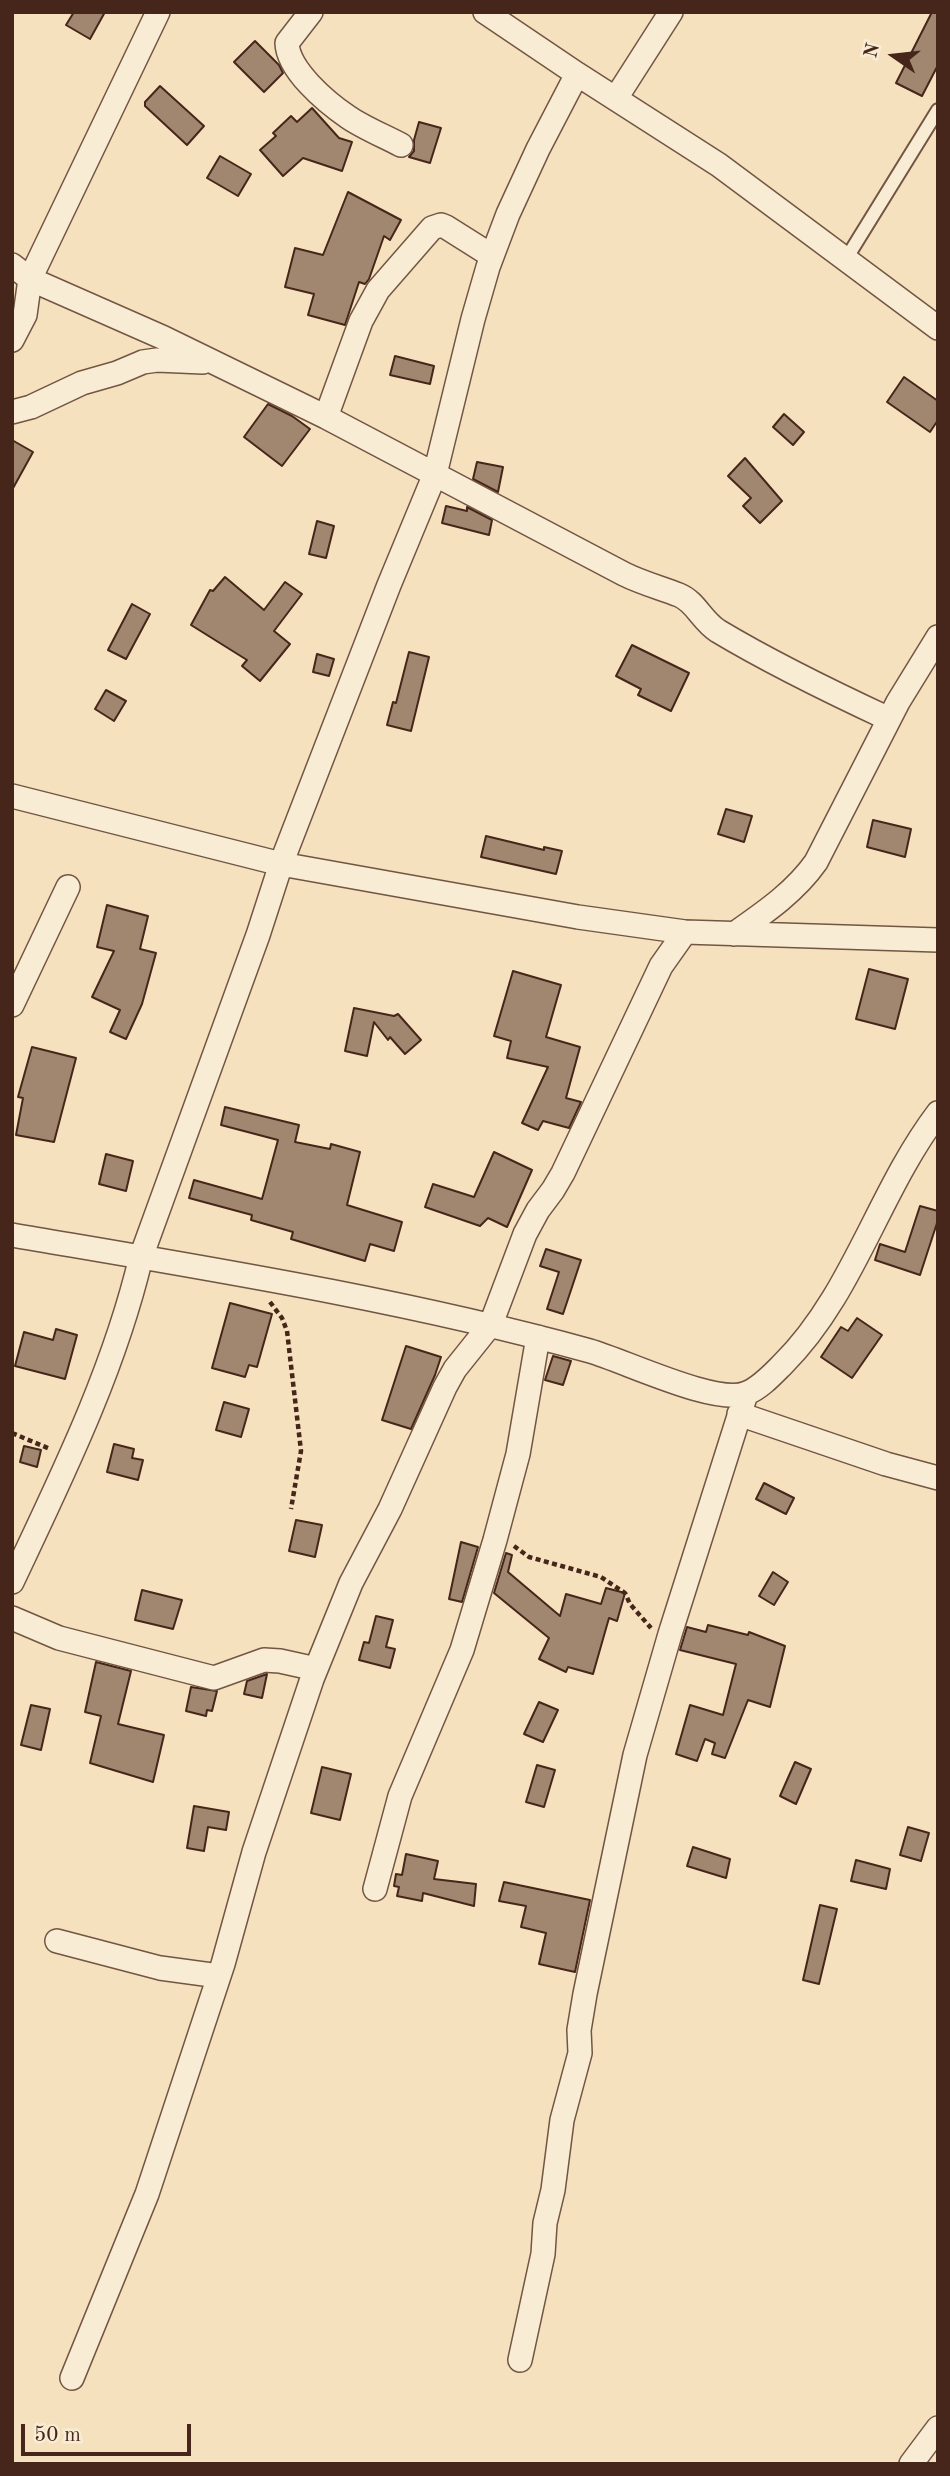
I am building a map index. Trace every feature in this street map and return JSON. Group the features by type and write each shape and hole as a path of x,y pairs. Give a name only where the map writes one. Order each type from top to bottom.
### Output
{"street":[{"path":"12,340 25,315 21,272 158,12"},
{"path":"311,12 287,43 289,57 295,67 318,92 349,118 401,145"},
{"path":"617,98 671,12"},
{"path":"495,16 577,74 719,165 938,328"},
{"path":"12,1582 70,1457 113,1354 129,1308 141,1257 258,935 281,864 435,474 473,319 492,256 538,149 577,74"},
{"path":"326,417 360,321 378,290 432,228 440,225 446,227 492,256"},
{"path":"21,272 326,417 624,574 680,596 692,603 707,623 744,646 815,685 889,719"},
{"path":"12,412 31,407 82,383 143,362 157,360 214,363"},
{"path":"734,934 776,904 809,872 889,719 938,637"},
{"path":"12,796 281,864 485,902 685,932 938,940"},
{"path":"12,1005 68,887"},
{"path":"72,2378 147,2194 219,1976 254,1852 294,1728 351,1583 390,1509 454,1369 491,1324 525,1234 537,1210 563,1173 661,966 685,932"},
{"path":"520,2360 543,2254 545,2223 553,2190 562,2120 580,2053 579,2030 585,1994 635,1755 670,1634 743,1404 795,1352 829,1306 907,1161 938,1114"},
{"path":"12,1235 245,1276 491,1324 616,1359 695,1390 723,1395 886,1464 938,1478"},
{"path":"375,1888 400,1796 462,1650 498,1532 518,1454 538,1337"},
{"path":"12,1618 59,1638 214,1678 264,1660 316,1669"},
{"path":"57,1941 160,1968 219,1976"},
{"path":"911,2464 938,2428"}],"lane":[{"path":"846,259 938,110"}],"path":[{"path":"245,1276 274,1307 287,1331 301,1451 291,1509"},
{"path":"12,1433 70,1457"},
{"path":"498,1532 529,1557 601,1577 625,1593 646,1624 670,1634"}],"building":[{"path":"74,12 105,12 90,39 66,25"},
{"path":"932,12 938,12 938,65 922,96 896,83"},
{"path":"255,41 279,65 283,73 264,92 234,62"},
{"path":"160,86 204,126 187,145 145,106 145,102"},
{"path":"312,108 339,138 352,142 342,171 303,158 283,176 260,150 276,136 273,133 291,116 297,122"},
{"path":"419,122 441,128 430,163 409,157 414,151"},
{"path":"220,156 251,174 238,196 207,178"},
{"path":"348,192 401,220 390,240 384,236 369,279 365,284 359,282 345,325 308,315 314,294 285,287 295,248 323,255"},
{"path":"395,356 434,366 430,384 390,375"},
{"path":"904,377 938,401 938,420 930,432 887,402"},
{"path":"268,404 310,429 282,466 244,437"},
{"path":"784,414 804,432 793,445 773,427"},
{"path":"12,440 33,452 12,490"},
{"path":"745,458 782,501 760,523 743,506 751,498 728,476"},
{"path":"477,462 503,467 498,492 473,479"},
{"path":"446,506 467,511 467,507 492,520 489,535 442,523"},
{"path":"317,521 334,526 326,558 309,554"},
{"path":"225,577 264,610 285,582 302,594 274,631 290,644 260,681 242,666 247,660 191,625 210,590 213,591"},
{"path":"132,604 150,614 126,659 108,650"},
{"path":"632,645 689,673 671,711 638,695 641,689 616,676"},
{"path":"409,652 429,657 411,731 387,725 393,702 396,703"},
{"path":"317,654 334,659 329,676 313,672"},
{"path":"106,690 126,701 114,721 95,709"},
{"path":"726,809 752,816 744,842 718,834"},
{"path":"873,820 911,829 905,857 867,847"},
{"path":"486,836 544,850 544,847 562,851 556,874 481,857"},
{"path":"107,905 148,916 140,949 156,953 142,1004 126,1039 110,1032 120,1010 92,997 114,951 97,947"},
{"path":"869,969 908,979 895,1029 856,1019"},
{"path":"513,971 561,985 546,1037 580,1047 566,1098 581,1102 569,1128 543,1121 538,1130 522,1123 548,1067 507,1058 511,1041 494,1036"},
{"path":"354,1008 394,1016 398,1014 421,1040 405,1054 390,1037 388,1040 374,1022 367,1056 345,1051"},
{"path":"32,1047 76,1058 54,1142 16,1135 23,1098 18,1097"},
{"path":"225,1107 299,1125 295,1142 330,1149 331,1144 360,1152 347,1205 402,1222 394,1251 370,1244 365,1261 291,1239 293,1232 251,1220 252,1215 189,1198 194,1180 262,1199 278,1140 221,1125"},
{"path":"494,1152 532,1170 507,1227 488,1218 480,1226 425,1207 433,1184 474,1197"},
{"path":"106,1154 133,1161 126,1191 99,1184"},
{"path":"920,1206 938,1211 938,1220 920,1275 875,1260 880,1244 905,1252"},
{"path":"546,1249 581,1260 563,1314 547,1309 559,1272 540,1266"},
{"path":"230,1303 272,1314 257,1367 249,1365 245,1377 212,1368"},
{"path":"857,1318 882,1335 852,1378 821,1357 841,1327 848,1331"},
{"path":"56,1329 77,1335 65,1379 15,1366 24,1332 53,1340"},
{"path":"406,1346 441,1357 411,1429 382,1420"},
{"path":"553,1356 571,1361 563,1385 545,1380"},
{"path":"224,1402 249,1409 241,1437 216,1430"},
{"path":"114,1444 134,1449 132,1458 143,1460 138,1480 107,1472"},
{"path":"24,1446 41,1450 37,1467 20,1462"},
{"path":"764,1483 794,1498 786,1514 756,1499"},
{"path":"296,1520 322,1525 315,1557 289,1551"},
{"path":"461,1542 478,1547 462,1602 449,1599"},
{"path":"506,1553 512,1555 508,1572 560,1616 566,1594 601,1604 606,1588 625,1593 617,1621 609,1618 593,1674 568,1667 566,1672 539,1659 549,1638 494,1593"},
{"path":"773,1572 788,1582 774,1605 759,1596"},
{"path":"142,1590 182,1600 173,1629 135,1620"},
{"path":"376,1616 393,1620 386,1647 395,1649 390,1668 359,1660 364,1642 369,1643"},
{"path":"708,1625 748,1635 749,1632 785,1646 770,1707 748,1700 725,1758 712,1754 715,1743 705,1739 697,1761 676,1754 690,1705 723,1715 736,1664 680,1650 687,1627 706,1632"},
{"path":"96,1662 131,1671 118,1724 164,1735 153,1782 90,1763 101,1716 85,1712"},
{"path":"267,1674 262,1698 244,1694 247,1681"},
{"path":"191,1687 217,1691 212,1711 207,1710 206,1716 186,1711"},
{"path":"539,1702 558,1710 543,1742 524,1734"},
{"path":"31,1705 50,1709 41,1750 21,1745"},
{"path":"795,1762 811,1769 796,1804 780,1796"},
{"path":"537,1765 555,1770 544,1807 526,1802"},
{"path":"322,1767 351,1774 340,1820 311,1813"},
{"path":"194,1806 229,1812 226,1830 208,1827 204,1851 187,1848"},
{"path":"908,1827 929,1833 921,1861 900,1855"},
{"path":"693,1847 730,1859 726,1878 687,1866"},
{"path":"406,1854 438,1861 434,1879 476,1884 474,1906 423,1893 422,1901 397,1896 399,1887 394,1886 396,1874 402,1875"},
{"path":"856,1860 890,1869 886,1889 851,1881"},
{"path":"504,1882 590,1900 575,1972 539,1964 546,1933 521,1927 526,1906 499,1901"},
{"path":"820,1905 837,1909 819,1984 803,1980"}]}
